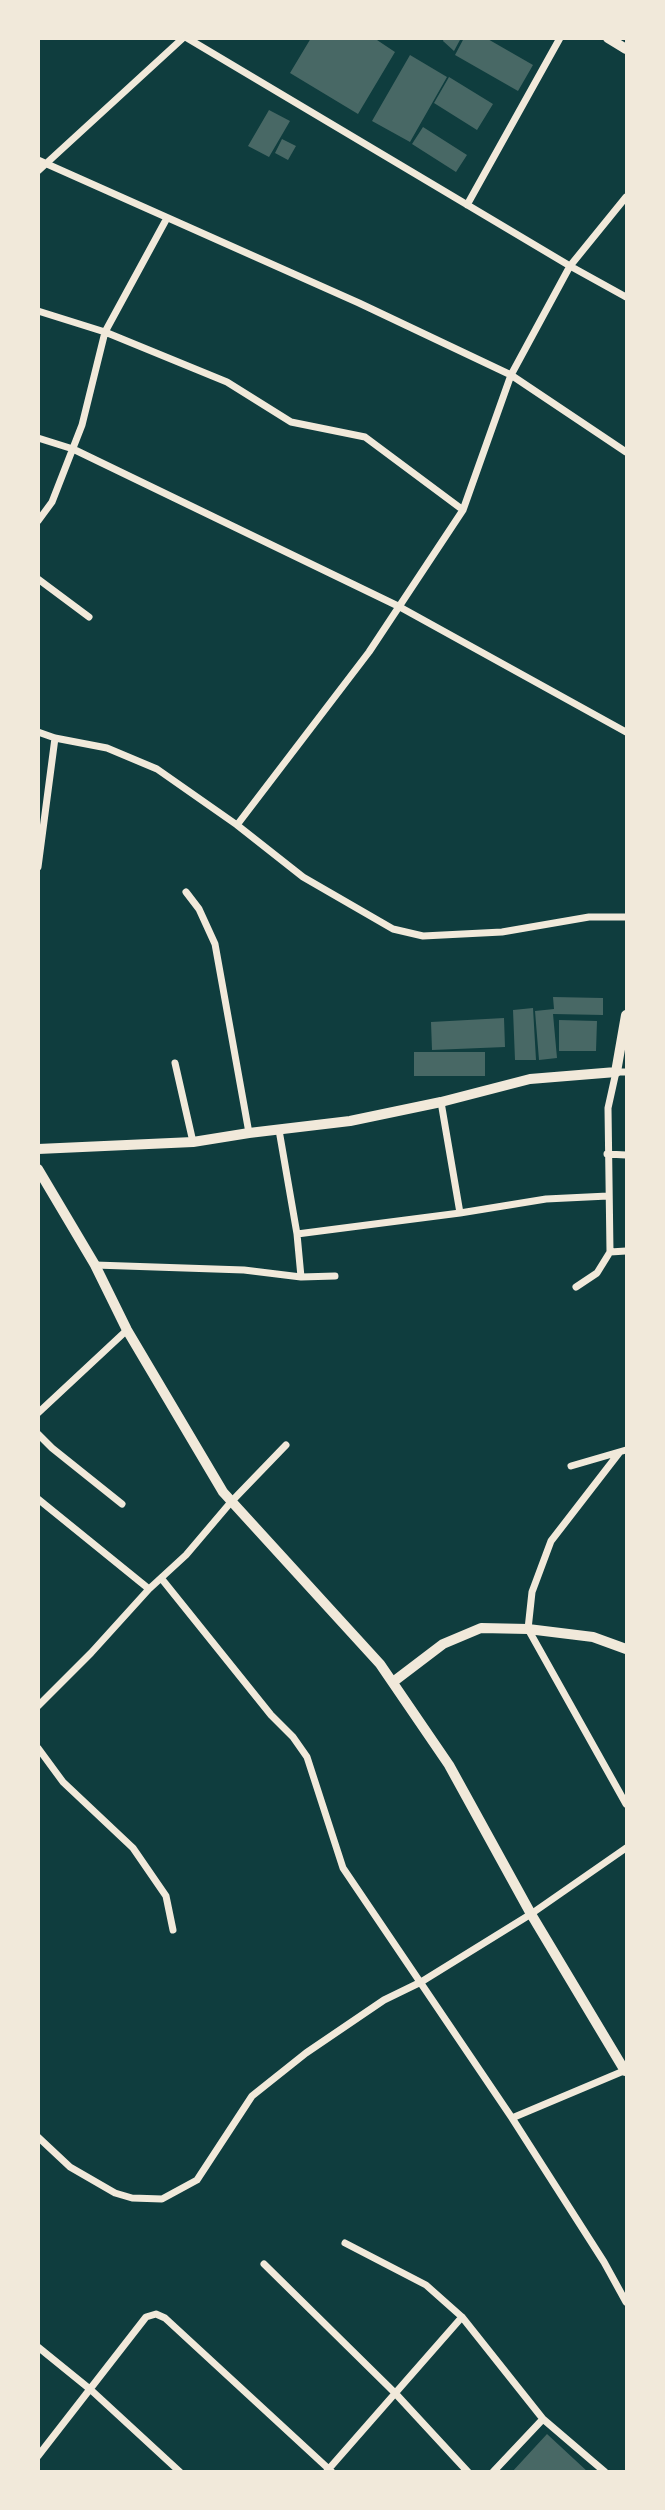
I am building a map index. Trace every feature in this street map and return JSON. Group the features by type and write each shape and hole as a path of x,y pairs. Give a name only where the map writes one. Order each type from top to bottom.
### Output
{"street":[{"path":"38,171 42,162 185,38 570,267 626,297"},
{"path":"467,205 560,38"},
{"path":"608,38 626,49"},
{"path":"42,162 359,303 511,375 626,452"},
{"path":"237,825 369,652 463,510 511,375 570,267 626,197"},
{"path":"38,521 52,502 82,425 105,332 167,218"},
{"path":"38,311 105,332 227,382 291,422 365,437 463,510"},
{"path":"38,438 73,449 398,606 626,732"},
{"path":"38,579 89,617"},
{"path":"38,732 107,748 157,769 237,825 303,877 393,929 424,936 502,932 589,917 626,917"},
{"path":"38,867 55,738"},
{"path":"186,892 200,909 215,944 249,1133"},
{"path":"576,1287 597,1273 610,1252 608,1108 621,1072 626,1015"},
{"path":"175,1063 193,1142"},
{"path":"38,1149 193,1142 350,1121 530,1079 621,1072"},
{"path":"440,1102 460,1213"},
{"path":"279,1130 297,1234 301,1277"},
{"path":"607,1154 626,1155"},
{"path":"38,1169 223,1492 380,1664 393,1682 449,1765 531,1914 626,2070 512,2118"},
{"path":"297,1234 546,1199 608,1196"},
{"path":"610,1252 626,1251"},
{"path":"94,1265 244,1270 301,1277 335,1276"},
{"path":"38,1413 128,1330"},
{"path":"38,1434 122,1504"},
{"path":"38,1706 149,1589 186,1555 231,1502 286,1445"},
{"path":"572,1466 622,1452"},
{"path":"622,1452 551,1541 531,1592 528,1629 626,1804"},
{"path":"38,1499 149,1589"},
{"path":"161,1578 307,1757 343,1868 512,2118 604,2262 626,2302"},
{"path":"393,1682 443,1644 481,1628 528,1629 593,1637 626,1649"},
{"path":"38,1748 64,1782 133,1848 166,1896 173,1930"},
{"path":"38,2137 70,2166 115,2193 132,2198 162,2199 197,2180 252,2096 317,2045 384,2000 421,1982 531,1914 626,1848"},
{"path":"345,2244 426,2284 462,2317 542,2418 605,2472"},
{"path":"264,2264 395,2393 468,2472"},
{"path":"38,2456 146,2317 156,2314 165,2318 329,2470 462,2317"},
{"path":"38,2347 91,2390 180,2472"},
{"path":"493,2472 542,2418"}],"building":[{"path":"311,38 374,38 395,52 358,114 290,73"},
{"path":"444,38 461,38 454,51 443,41"},
{"path":"464,38 486,38 533,65 518,91 455,55"},
{"path":"410,55 447,77 410,142 372,121"},
{"path":"449,77 493,104 477,130 434,103"},
{"path":"269,110 290,121 269,157 248,146"},
{"path":"423,127 467,155 456,172 412,144"},
{"path":"282,139 296,146 288,160 275,153"},
{"path":"553,997 603,998 603,1015 553,1014 557,1058 539,1060 535,1011 554,1009"},
{"path":"533,1008 536,1060 515,1060 513,1010"},
{"path":"504,1018 505,1047 432,1050 431,1022"},
{"path":"559,1020 597,1021 596,1051 559,1051"},
{"path":"414,1052 485,1052 485,1076 414,1076"},
{"path":"547,2434 588,2472 512,2472"}]}
